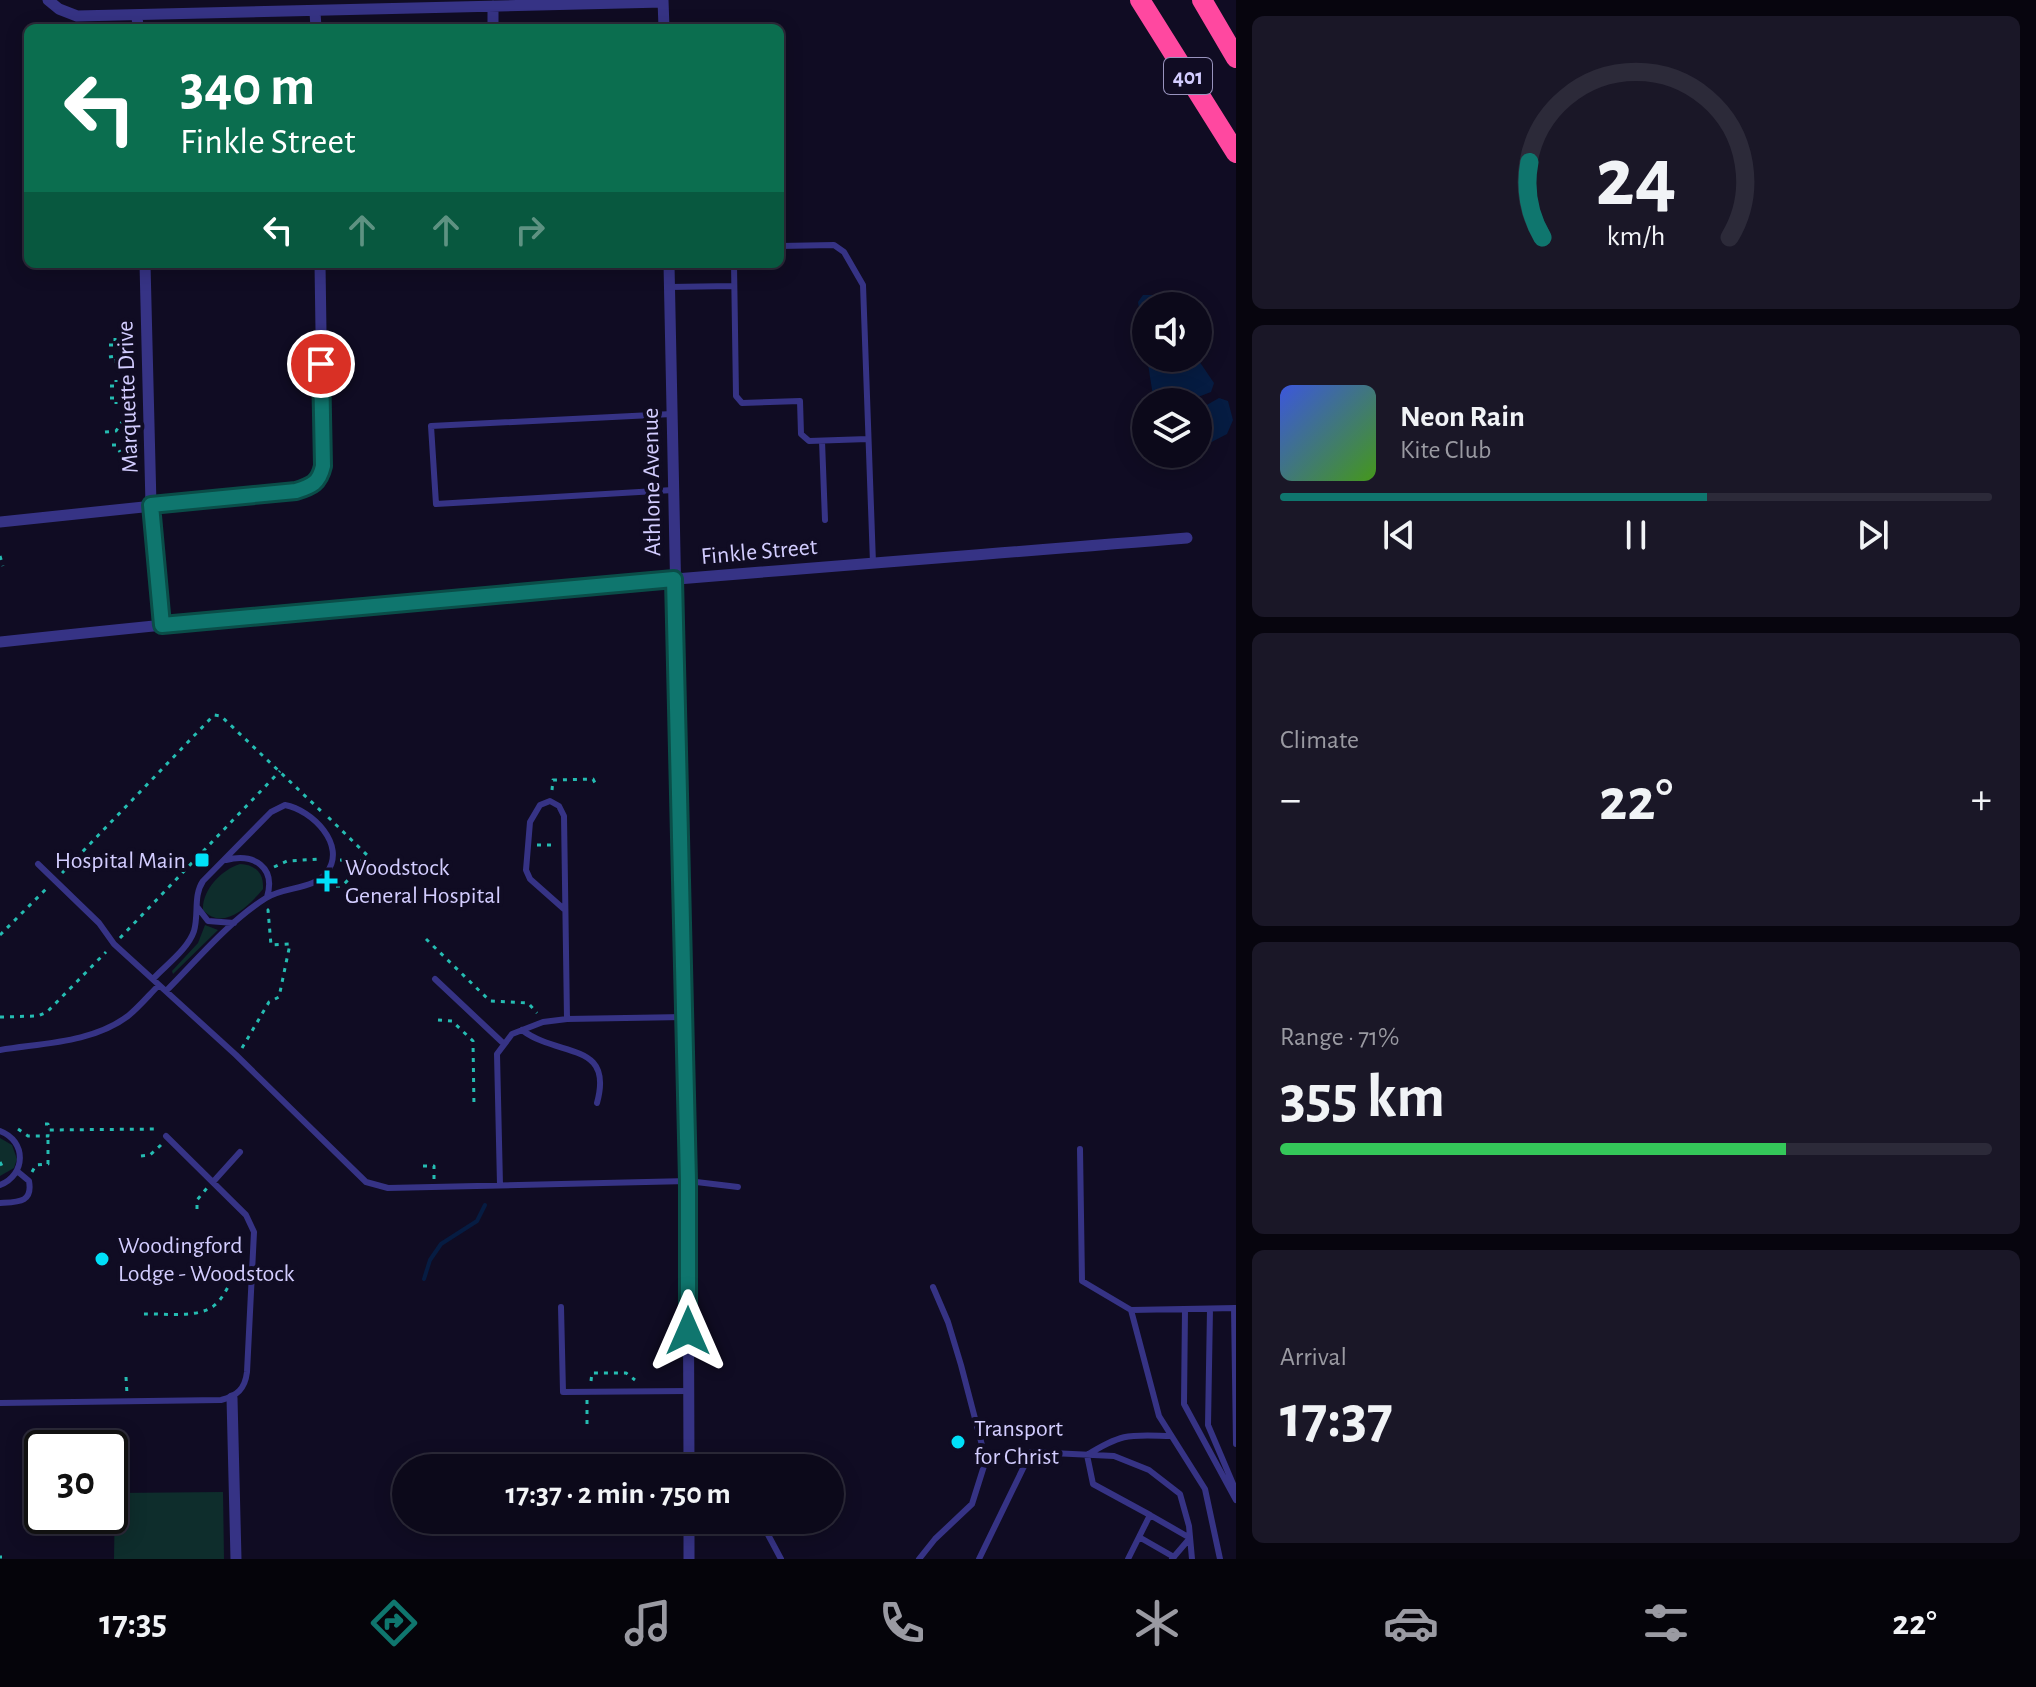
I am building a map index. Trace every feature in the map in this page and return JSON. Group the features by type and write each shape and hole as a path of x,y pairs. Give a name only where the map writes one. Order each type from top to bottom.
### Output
{"highway":[{"name":"401","path":"1140,0 1236,153"},
{"name":"401","path":"1202,0 1236,58"}],"street":[{"path":"48,0 59,9 77,16 137,22 315,12 663,1 664,24"},
{"path":"493,6 493,24"},
{"path":"315,12 316,24"},
{"name":"Marquette Drive","path":"145,268 151,505 162,625"},
{"path":"0,522 296,491 313,486 323,466 320,268"},
{"name":"Athlone Avenue","path":"669,268 688,1181 689,1454"},
{"name":"Finkle Street","path":"0,642 674,579 1187,538"},
{"path":"232,1398 236,1559"},
{"path":"689,1534 689,1559"}],"lane":[{"path":"784,246 834,245 844,252 863,285 873,563"},
{"path":"734,268 736,396 742,403 800,401 801,434 809,441 868,439"},
{"path":"669,287 733,286"},
{"path":"672,414 431,426 436,504 673,490"},
{"path":"822,441 825,520"},
{"path":"565,910 528,875 527,829 540,805 550,801 562,810 565,845 567,1019"},
{"path":"153,979 190,939 196,920 199,888 278,808 290,806 300,809 326,833 334,850 333,859 321,879 267,897 234,923 166,991"},
{"path":"224,860 246,858 259,863 269,875 271,883 267,897"},
{"path":"38,864 99,923 114,944 236,1055 366,1182 388,1188 688,1181 738,1187"},
{"path":"197,904 208,921 234,923"},
{"path":"435,979 503,1043"},
{"path":"0,1050 69,1040 98,1031 128,1016 159,985"},
{"path":"500,1185 497,1054 512,1034 543,1022 567,1019 684,1017"},
{"path":"522,1030 550,1046 593,1060 599,1070 597,1103"},
{"path":"0,1131 15,1140 21,1157 10,1181 0,1185"},
{"path":"0,1403 221,1400 232,1398 243,1387 247,1372 255,1242 251,1224 246,1215 167,1137"},
{"path":"1080,1149 1082,1281 1131,1310 1235,1308 1236,1444"},
{"path":"213,1182 240,1152"},
{"path":"0,1203 19,1202 29,1194 29,1181 17,1171"},
{"path":"919,1559 972,1504 984,1466 983,1449 961,1365 933,1287"},
{"path":"561,1307 563,1392 688,1391"},
{"path":"1185,1309 1184,1404 1236,1500"},
{"path":"1210,1309 1208,1425 1236,1491"},
{"path":"1131,1310 1159,1416 1205,1489 1220,1559"},
{"path":"1087,1455 1114,1438 1127,1435 1172,1436"},
{"path":"979,1559 1031,1452 1114,1456 1149,1470 1180,1494 1192,1559"},
{"path":"1087,1455 1093,1484 1190,1538"},
{"path":"1128,1559 1150,1515"},
{"path":"768,1534 781,1559"},
{"path":"1139,1537 1173,1558 1190,1538"}],"path":[{"path":"109,345 115,345 115,338"},
{"path":"109,357 116,356 116,364"},
{"path":"110,386 116,386 116,380"},
{"path":"110,398 116,398 116,404"},
{"path":"105,432 116,431 122,422"},
{"path":"112,445 116,445 120,452"},
{"path":"0,556 3,566"},
{"path":"0,1017 38,1016 47,1012 280,771"},
{"path":"552,796 553,780 593,779 595,783"},
{"path":"229,822 274,867 287,861 368,861"},
{"path":"527,845 565,845"},
{"path":"426,939 490,1001 528,1003 543,1022"},
{"path":"438,1020 452,1021 473,1041 474,1108"},
{"path":"14,1127 33,1137 48,1136 48,1124 45,1124"},
{"path":"48,1130 157,1128 167,1137 150,1155 141,1156"},
{"path":"423,1166 434,1166 434,1187"},
{"path":"197,1209 197,1200 213,1182"},
{"path":"144,1314 203,1312 218,1301 238,1272 253,1269"},
{"path":"592,1373 626,1373 639,1382"},
{"path":"126,1377 127,1401"}],"green space":[{"path":"240,864 258,871 263,889 251,903 235,914 227,918 211,916 203,910 209,888 220,876"},
{"path":"205,925 218,930 173,974 172,971 198,943"},
{"path":"0,1138 12,1145 17,1159 14,1168 0,1176"},
{"path":"223,1492 224,1559 114,1559 114,1534 128,1534 128,1493"}],"water":[{"path":"1149,372 1207,372 1214,383 1212,389 1152,388"},
{"path":"1219,398 1228,401 1233,420 1227,434 1212,442 1212,402"}],"waterway":[{"path":"424,1279 430,1260 441,1244 477,1221 485,1205"}],"place":[{"name":"Hospital Main","path":"202,860"},
{"name":"Woodstock General Hospital","path":"327,881"},
{"name":"Woodingford Lodge - Woodstock","path":"102,1259"},
{"name":"Transport for Christ","path":"958,1442"}],"route":[{"path":"321,364 323,466 313,486 296,491 151,505 162,625 674,579 688,1181 688,1331"}]}
